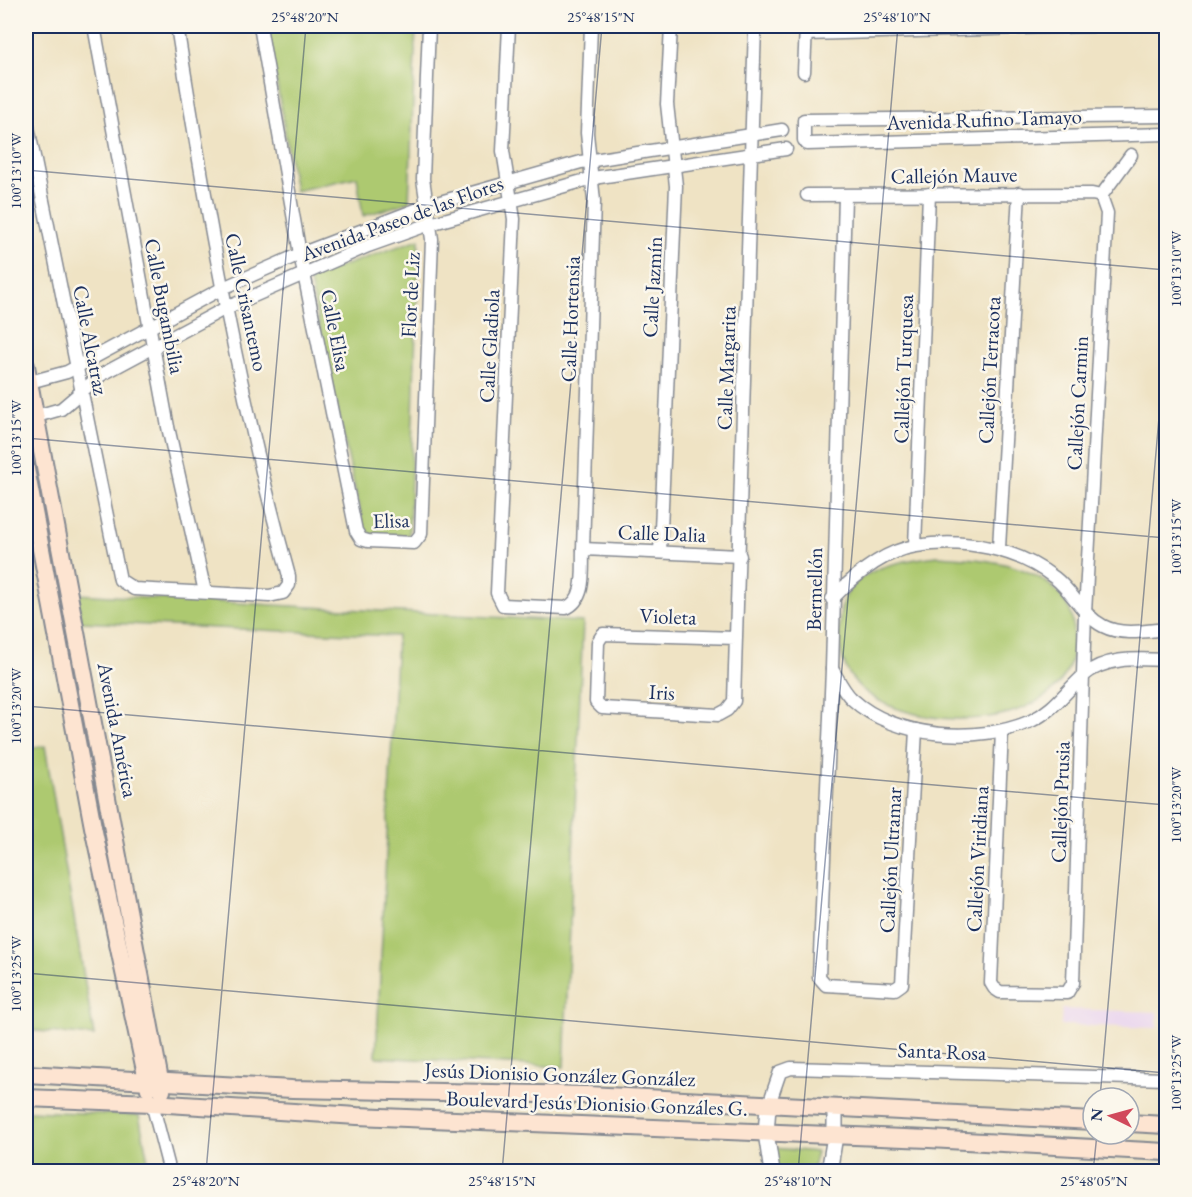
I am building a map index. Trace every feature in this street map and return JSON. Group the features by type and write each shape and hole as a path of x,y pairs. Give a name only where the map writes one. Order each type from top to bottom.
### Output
{"main road":[{"name":"Avenida América","path":"26,366 30,418 80,653 157,1103"},
{"name":"Avenida América","path":"26,469 93,827 154,1081"},
{"path":"56,628 68,630 74,621"},
{"path":"62,658 72,649 80,653"},
{"name":"Jesús Dionisio González González","path":"26,1074 292,1089 588,1095 768,1107 1081,1120"},
{"name":"Boulevard Jesús Dionisio Gonzáles G.","path":"26,1098 157,1103 357,1116 1167,1152"},
{"path":"1141,1124 1167,1125"}],"street":[{"name":"Calle Bugambilia","path":"94,26 149,329 185,511 206,592"},
{"name":"Calle Crisantemo","path":"177,26 226,308 243,376 260,471 289,585 283,593 269,596 206,592"},
{"name":"Calle Elisa","path":"260,26 300,254 358,535"},
{"name":"Flor de Liz","path":"421,531 432,239 423,178 429,26"},
{"name":"Calle Gladiola","path":"509,26 503,151 514,219 497,593 503,605 566,608"},
{"name":"Calle Hortensia","path":"566,608 573,605 579,597 583,549 593,178 589,161 587,112 591,26"},
{"name":"Calle Jazmín","path":"660,552 676,165 667,104 671,26"},
{"name":"Calle Margarita","path":"727,710 734,701 740,556 755,26"},
{"path":"804,72 806,30 1092,26"},
{"name":"Avenida Rufino Tamayo","path":"1167,116 804,120 807,144 1167,134"},
{"name":"Calle Alcatraz","path":"26,117 120,580 127,588 206,592"},
{"path":"753,134 782,130"},
{"name":"Avenida Paseo de las Flores","path":"27,383 55,377 77,368 223,288 300,254 426,206 508,180 589,161 753,134"},
{"path":"753,152 786,149"},
{"name":"Avenida Paseo de las Flores","path":"30,418 61,409 82,394 101,375 226,308 305,272 430,224 511,199 593,178 753,152"},
{"path":"1101,196 1131,155"},
{"name":"Callejón Turquesa","path":"915,546 930,194"},
{"name":"Callejón Terracota","path":"999,548 1019,194"},
{"name":"Callejón Mauve","path":"807,195 1092,194 1101,196"},
{"name":"Bermellón","path":"845,196 832,599 832,669 819,977 826,985 895,988"},
{"name":"Callejón Carmin","path":"1085,614 1107,213 1101,196"},
{"path":"26,524 39,537"},
{"name":"Elisa","path":"358,535 368,542 414,543 420,538 421,531"},
{"path":"832,599 855,575 879,560 915,546 999,548 1035,564 1055,578 1071,592 1085,614 1102,626 1121,631 1167,629"},
{"name":"Calle Dalia","path":"583,549 740,556"},
{"name":"Callejón Prusia","path":"994,988 1000,992 1070,992 1073,983 1085,614"},
{"name":"Violeta","path":"596,702 600,637 609,633 736,638"},
{"path":"832,669 850,698 864,709 891,722 916,730 949,733 1002,731 1033,720 1052,709 1083,675 1113,662 1131,659 1167,660"},
{"name":"Iris","path":"596,702 602,708 718,715 727,710"},
{"name":"Callejón Ultramar","path":"895,988 900,987 904,977 916,730"},
{"name":"Callejón Viridiana","path":"994,988 991,983 1002,731"},
{"name":"Santa Rosa","path":"772,1172 766,1133 768,1107 780,1072 791,1068 1167,1079"},
{"path":"157,1103 170,1172"},
{"path":"829,1172 835,1136 835,1109"}],"shaded area":[{"path":"1062,1009 1157,1012 1157,1028 1061,1025"}],"green space":[{"path":"267,26 416,26 409,202 363,216 357,177 295,191"},
{"path":"419,239 409,535 365,535 309,278"},
{"path":"938,556 975,559 1013,566 1046,582 1060,595 1071,614 1073,642 1066,673 1046,696 1016,711 980,718 942,718 905,711 874,698 852,678 844,664 839,633 844,601 852,588 862,577 876,570 907,561"},
{"path":"76,594 583,622 564,1067 376,1057 397,636 81,622"},
{"path":"45,746 94,1036 26,1030 26,749"},
{"path":"26,1111 139,1115 150,1171 26,1171"},
{"path":"773,1148 817,1152 812,1171 778,1171"}]}
